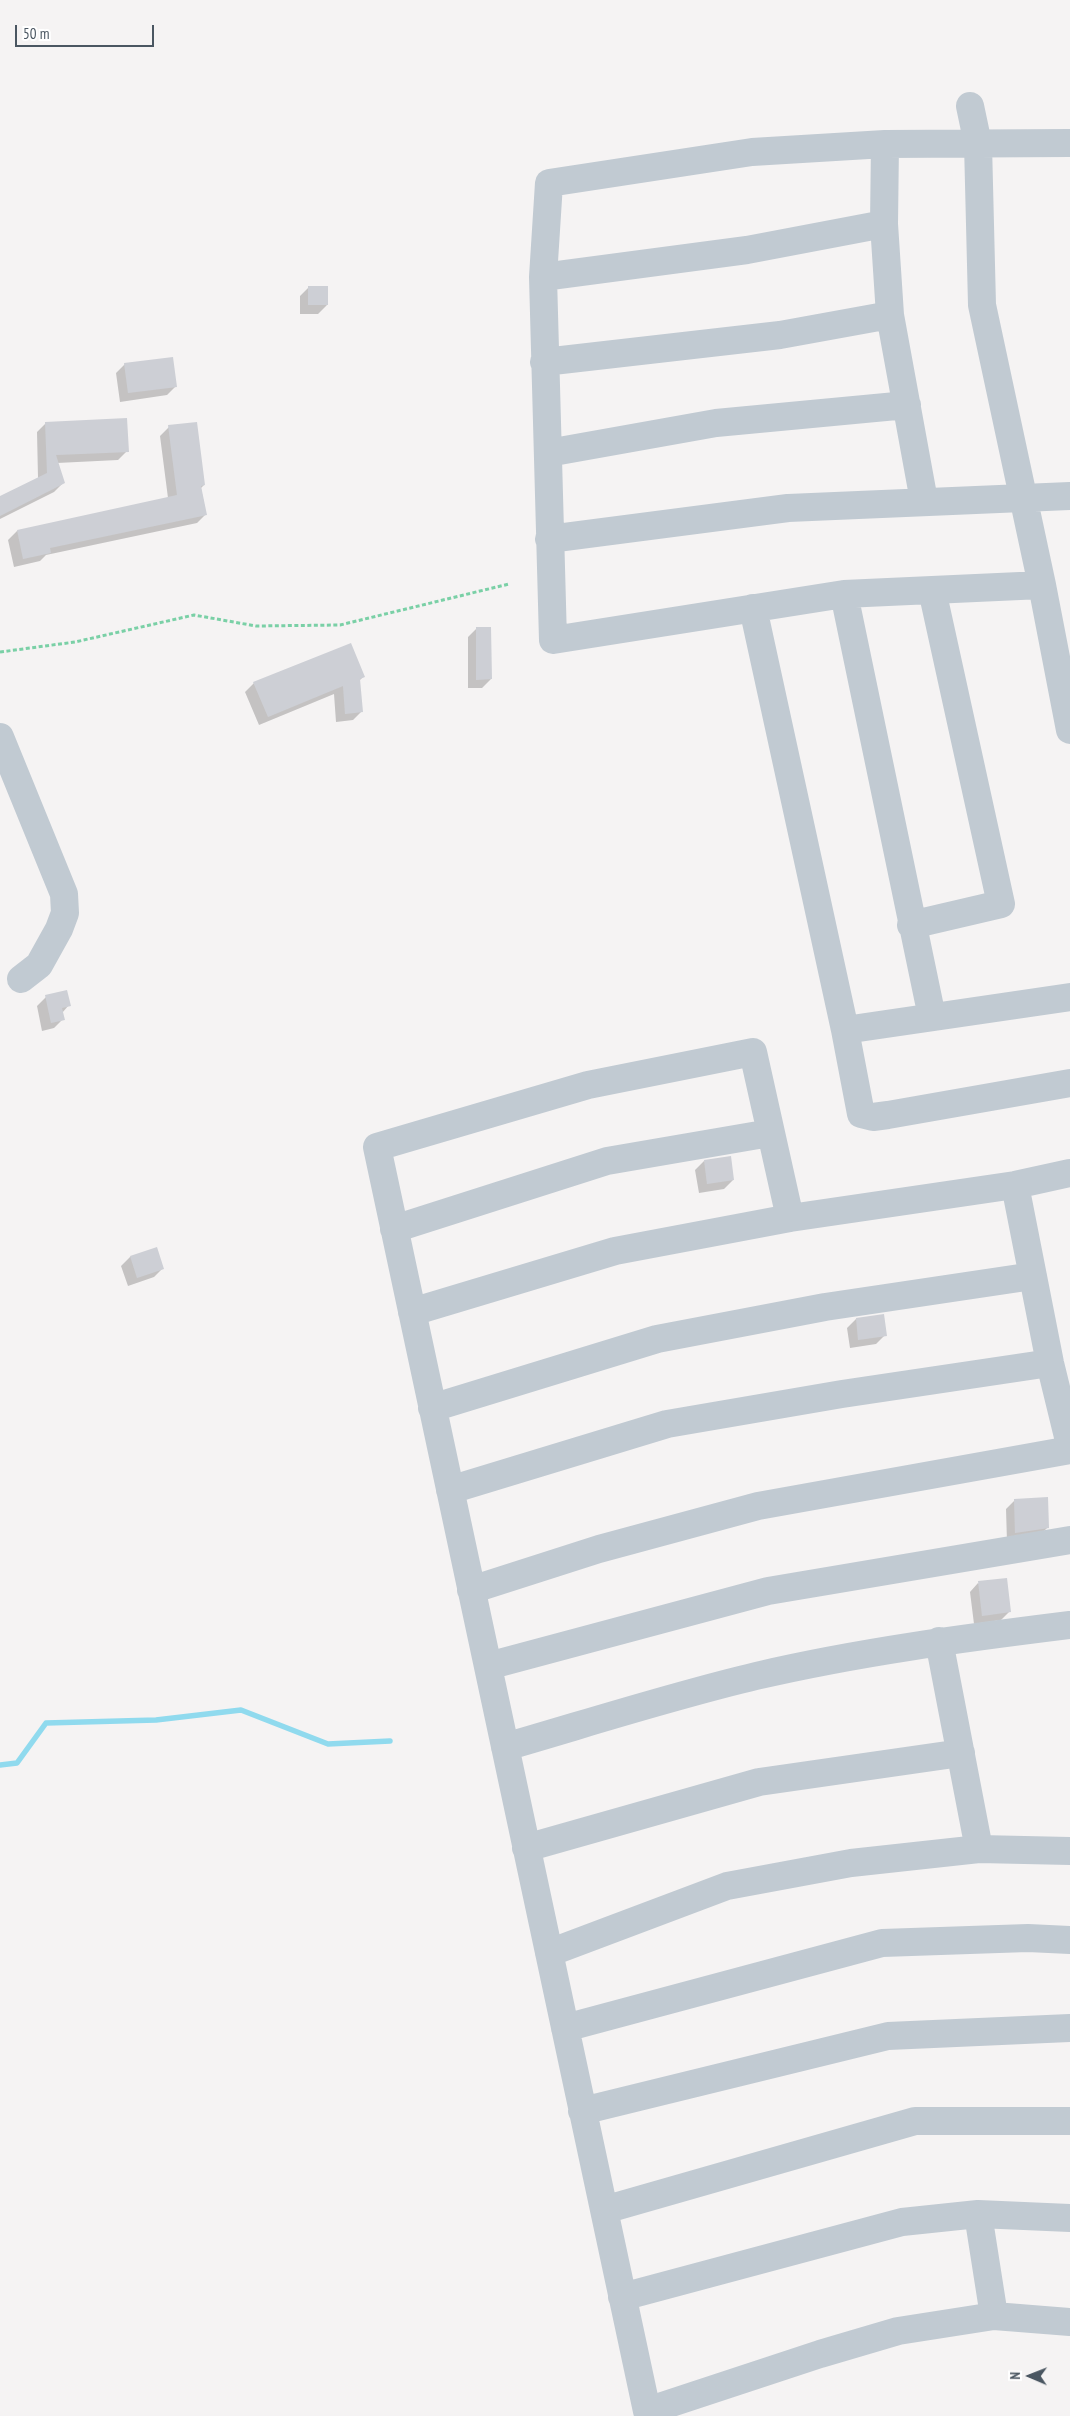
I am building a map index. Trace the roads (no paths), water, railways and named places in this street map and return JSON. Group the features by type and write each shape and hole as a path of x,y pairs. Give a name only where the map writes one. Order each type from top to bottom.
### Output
{"street":[{"path":"970,106 978,144 982,305 1042,585 1064,667 1069,724"},
{"path":"1042,585 844,594 553,640 543,277 549,183 752,152 886,144 1070,143"},
{"path":"886,144 884,224 890,315 924,501"},
{"path":"543,277 747,250 884,224"},
{"path":"544,362 780,335 890,315"},
{"path":"548,453 716,423 907,405"},
{"path":"549,539 788,508 1070,496"},
{"path":"911,925 1001,904 932,590"},
{"path":"844,594 911,925 932,1017"},
{"path":"753,608 845,1030 861,1114 873,1117 1070,1083"},
{"path":"0,737 64,894 65,913 59,929 39,966 21,979"},
{"path":"845,1030 1070,997"},
{"path":"790,1218 753,1052 588,1086 377,1147 647,2412 820,2354 898,2331 994,2316 1070,2322"},
{"path":"394,1229 607,1161 770,1133"},
{"path":"412,1312 615,1251 790,1218 1014,1185 1070,1174"},
{"path":"1014,1185 1050,1363 1070,1445"},
{"path":"432,1408 657,1339 825,1307 1033,1276"},
{"path":"450,1490 667,1424 851,1392 1050,1363"},
{"path":"471,1590 599,1549 758,1506 1070,1450"},
{"path":"488,1666 768,1591 1070,1540"},
{"path":"505,1747 757,1676 939,1641 1070,1625"},
{"path":"939,1641 979,1849"},
{"path":"526,1848 759,1782 961,1753"},
{"path":"549,1953 728,1886 851,1863 979,1849 1070,1851"},
{"path":"565,2028 882,1943 1028,1938 1070,1940"},
{"path":"582,2111 888,2036 1070,2028"},
{"path":"604,2210 915,2121 1070,2121"},
{"path":"622,2297 902,2222 978,2214 1070,2218"},
{"path":"978,2214 994,2316"}],"waterway":[{"path":"0,1765 17,1763 46,1723 156,1720 241,1710 328,1744 390,1741"}]}
